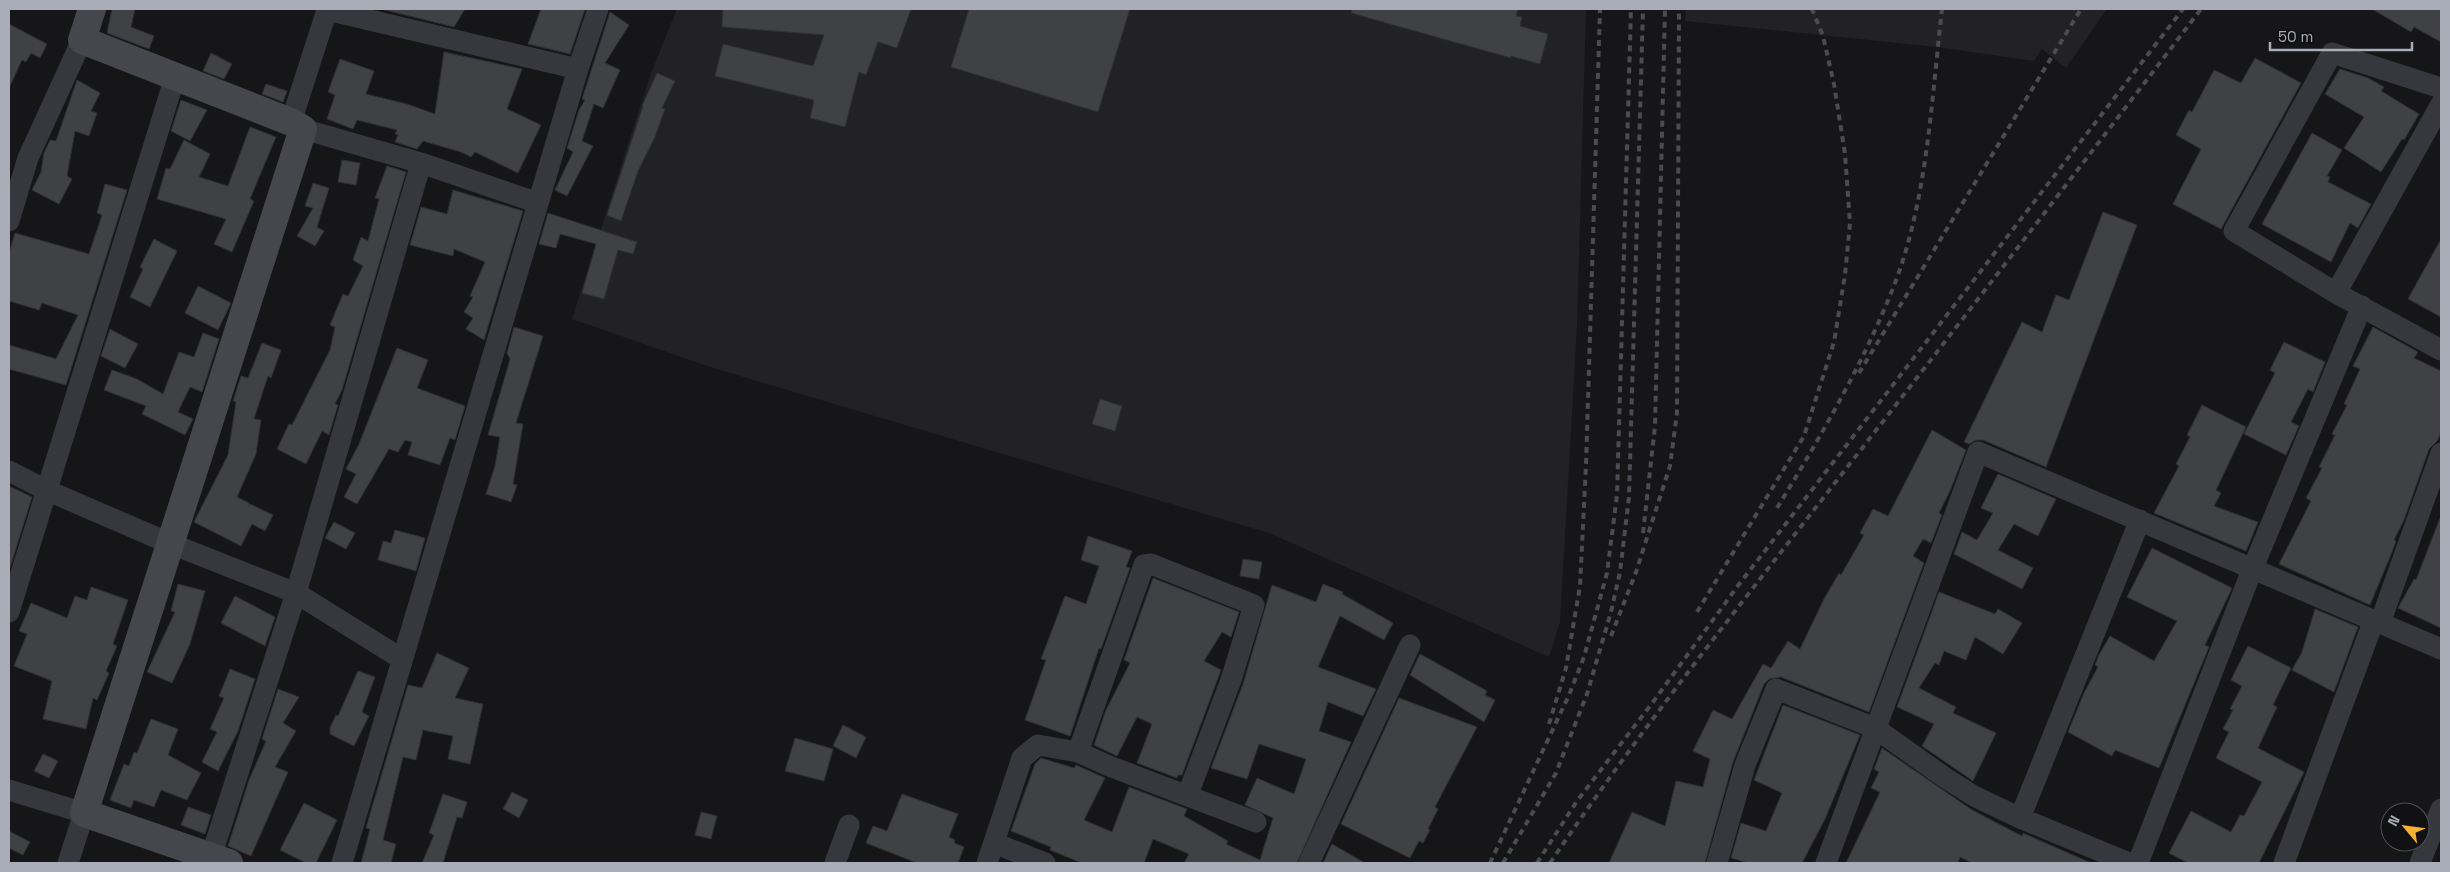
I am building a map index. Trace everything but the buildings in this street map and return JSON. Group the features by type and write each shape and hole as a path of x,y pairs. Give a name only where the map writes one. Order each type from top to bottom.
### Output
{"street":[{"path":"9,221 28,158 82,40 92,9"},
{"path":"342,863 578,69 598,9"},
{"path":"68,863 170,543 297,126 327,10 578,69"},
{"path":"82,40 297,126 421,163 538,203"},
{"path":"2441,88 2332,53 2234,230 2336,293 2441,350"},
{"path":"9,612 175,77"},
{"path":"2336,293 2441,104"},
{"path":"9,790 84,813 217,861 421,163"},
{"path":"2138,863 2252,570 2362,306"},
{"path":"1826,863 1978,452 2441,649"},
{"path":"2284,863 2441,453"},
{"path":"9,471 46,490 170,543 296,593 402,659"},
{"path":"2020,818 2140,520"},
{"path":"1078,752 1144,565 1151,564 1254,605 1231,680 1188,794"},
{"path":"1309,863 1410,645"},
{"path":"1717,863 1745,765 1776,689 1875,728 1974,796 2020,818 2129,863"},
{"path":"987,863 1022,758 1038,745 1078,752 1108,766 1188,794 1256,822"},
{"path":"2420,863 2441,809"},
{"path":"834,863 848,826"},
{"path":"994,842 1045,863"}],"shaded area":[{"path":"677,9 1586,9 1577,326 1560,622 1549,657 1269,533 710,367 572,319 650,76"},
{"path":"1686,9 2107,9 2066,68 2042,49 2034,61 1937,47 1685,21"}],"railway":[{"path":"1549,724 1566,668 1580,586 1586,465 1600,9"},
{"path":"1490,863 1569,695 1584,657 1607,573 1617,495 1631,9"},
{"path":"1503,863 1556,773 1587,694 1611,612 1620,572 1629,497 1643,9"},
{"path":"1643,533 1655,426 1665,9"},
{"path":"1611,636 1636,572 1670,466 1677,413 1679,9"},
{"path":"1697,612 1804,436 1834,342 1845,275 1850,223 1845,154 1834,84 1823,36 1812,9"},
{"path":"1777,508 1823,431 1865,352 1902,264 1912,229 1926,156 1942,9"},
{"path":"1859,373 2081,9"},
{"path":"1537,863 1577,801 1653,702 1737,587 2183,9"},
{"path":"1550,863 1584,813 1691,668 2201,9"}]}
